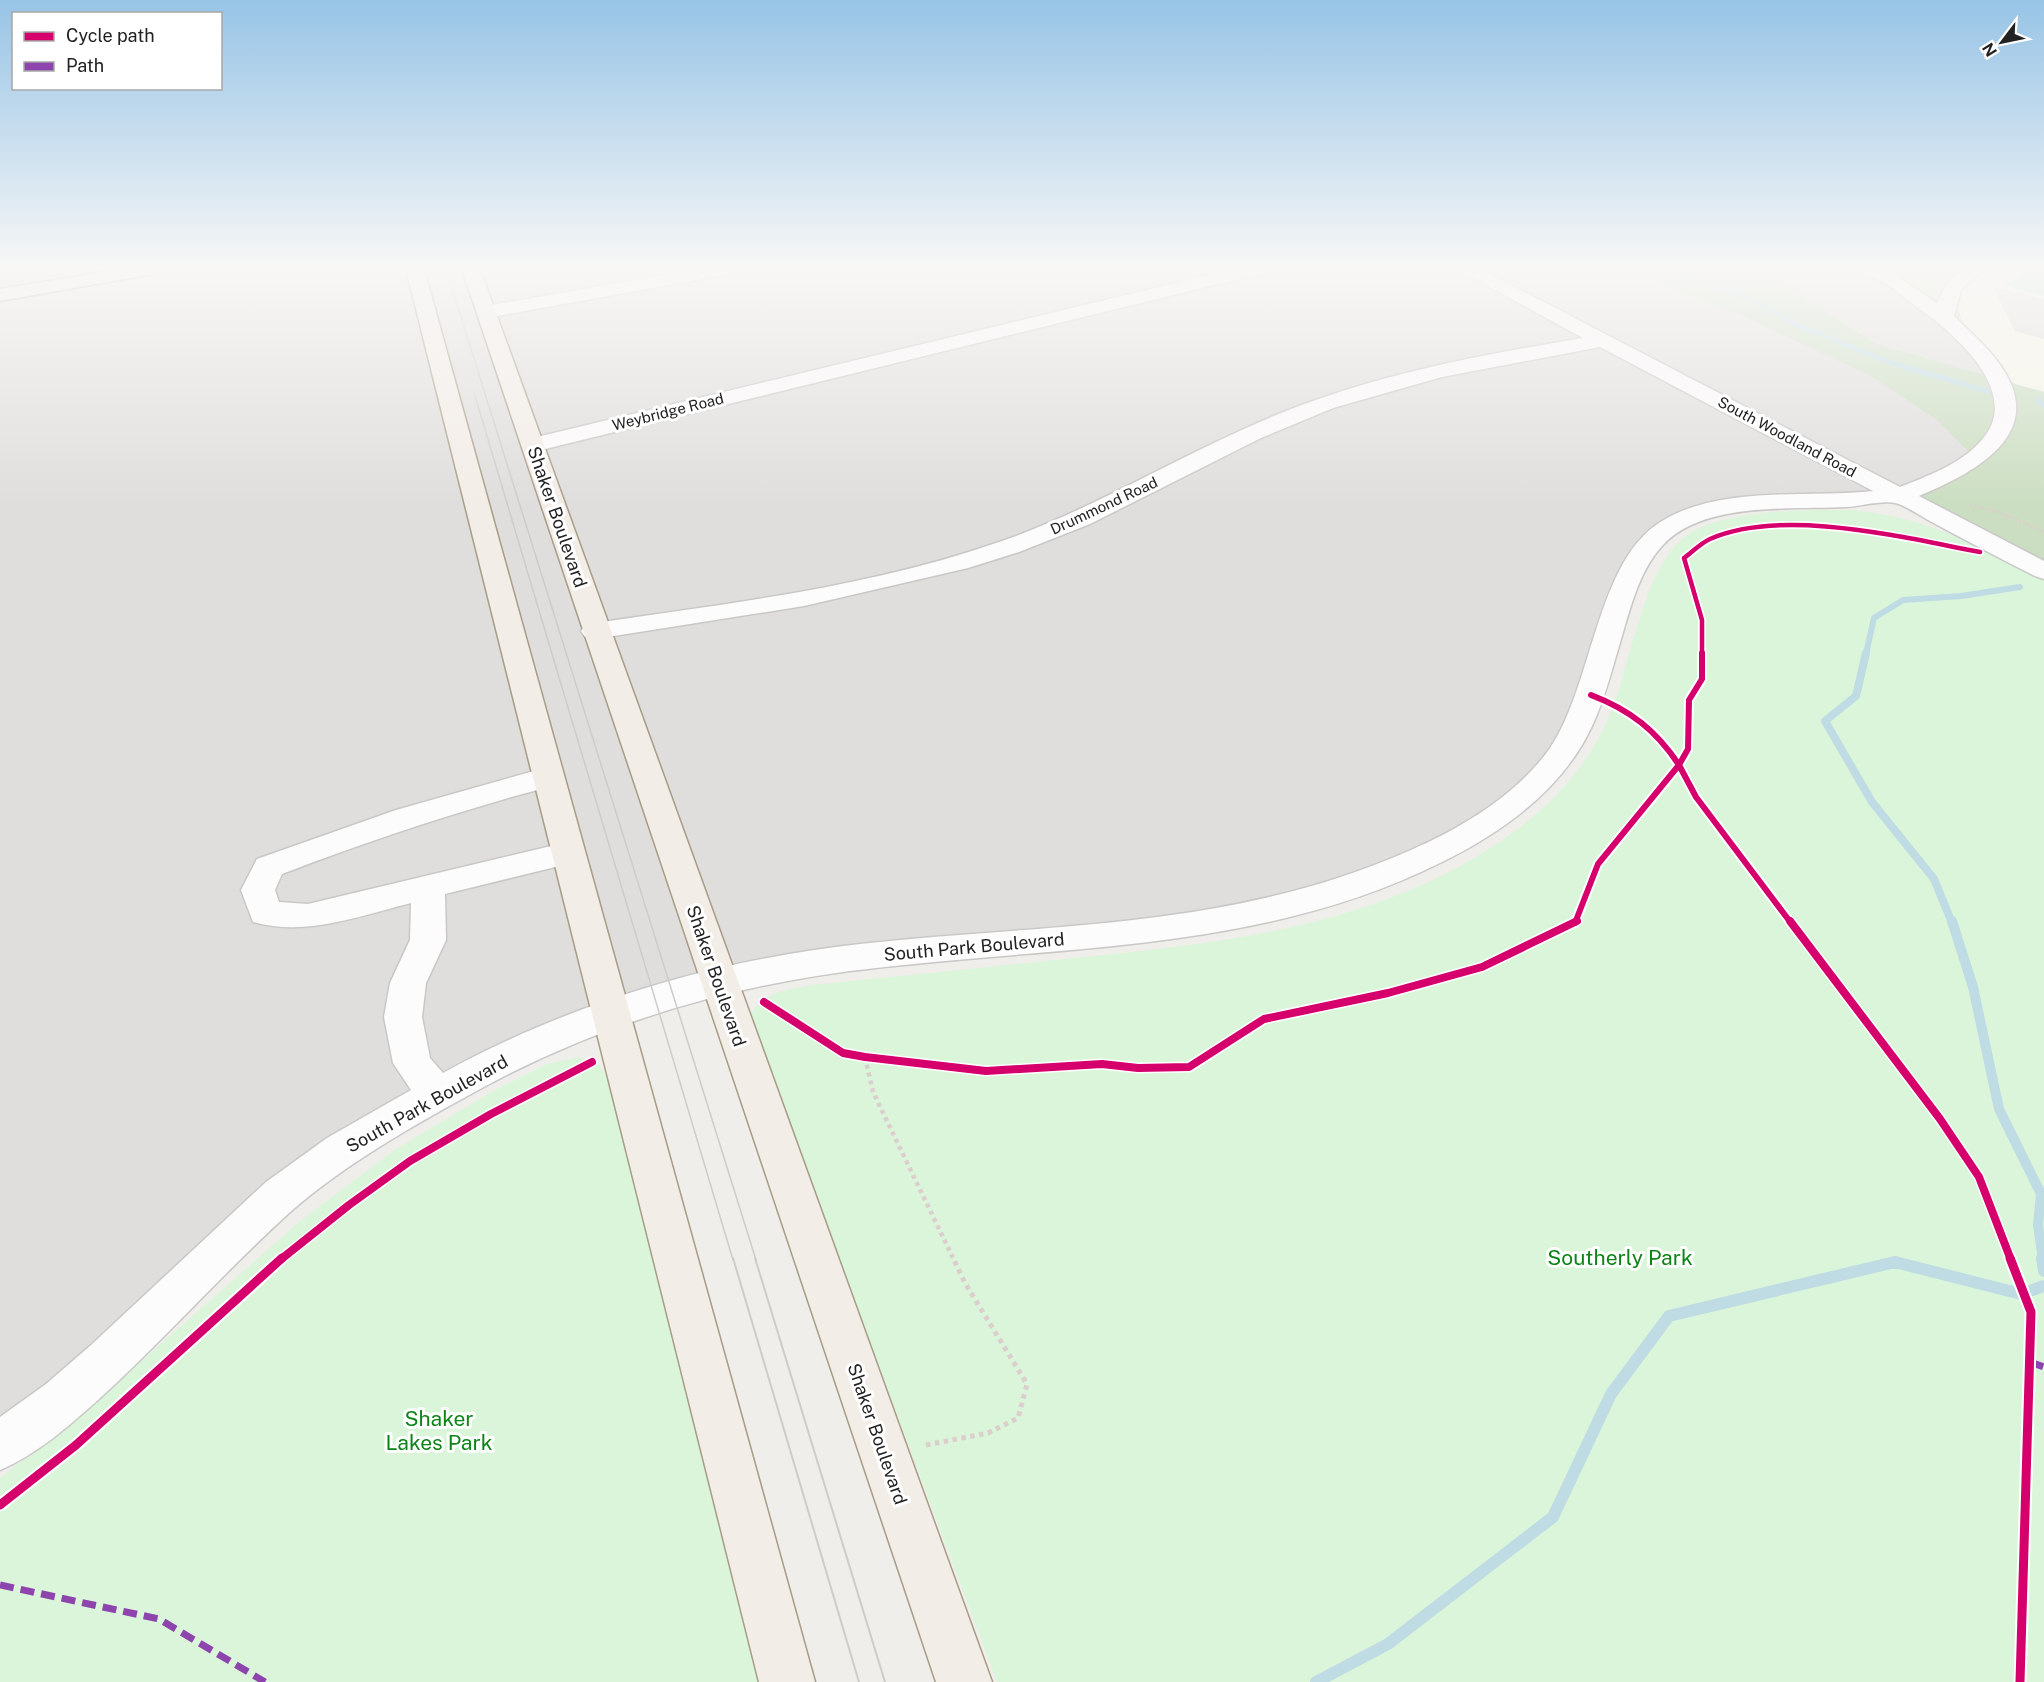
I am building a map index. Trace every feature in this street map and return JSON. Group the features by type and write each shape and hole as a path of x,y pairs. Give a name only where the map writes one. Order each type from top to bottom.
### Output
{"main road":[{"path":"436,347 787,1682"},
{"name":"Shaker Boulevard","path":"498,347 595,631 964,1682"}],"street":[{"name":"Weybridge Road","path":"532,445 934,347"},
{"name":"Drummond Road","path":"595,631 808,598 929,572 1010,547 1086,518 1227,445 1290,417 1380,386 1472,363 1563,347"},
{"name":"South Woodland Road","path":"1613,347 2044,571"},
{"path":"1899,496 1947,476 1976,459 1996,440 2004,417 2003,391 1993,369 1973,347"},
{"name":"South Park Boulevard","path":"0,1446 69,1395 292,1186 378,1128 488,1066 610,1014 719,982 858,957 1148,932 1209,924 1270,913 1371,882 1467,836 1537,782 1563,751 1582,720 1626,584 1646,546 1662,530 1683,520 1752,505 1899,496"},
{"path":"548,777 411,814 269,867 258,890 265,913 308,916 568,853"},
{"path":"428,887 429,940 408,982 403,1017 412,1063 438,1095"}],"path":[{"path":"1965,504 2001,513 2043,532"},
{"path":"865,1056 873,1092 955,1262 1027,1384 1018,1418 988,1433 926,1445"}],"shaded area":[{"path":"0,347 1982,347 2013,383 2023,410 2015,436 1899,496 1752,505 1662,530 1593,691 1505,809 1324,898 858,957 610,1014 378,1128 0,1446"},
{"path":"1982,347 2044,347 2044,563 2023,410 2013,383"}],"green space":[{"path":"1810,347 1888,347 2044,392 2044,571 1899,496 1976,459 1937,420 1871,376"},
{"name":"Southerly Park","path":"1853,510 1907,520 1953,535 2044,580 2044,1682 997,1682 749,1018 754,1009 767,997 812,985 1174,947 1273,931 1322,920 1416,887 1462,865 1507,837 1548,803 1583,764 1609,717 1617,696 1648,593 1672,550 1687,535 1703,526 1744,516 1790,511"},
{"name":"Shaker Lakes Park","path":"579,1057 599,1065 608,1078 760,1682 0,1682 0,1478 79,1416 300,1221 396,1149 491,1092 547,1064"}],"waterway":[{"path":"1852,347 1891,363 1987,391"},
{"path":"2037,400 2044,406"},
{"path":"1866,654 1874,618 1903,600 1961,596 2020,587"},
{"path":"1866,653 1856,696 1825,721 1872,802 1934,879 1952,923"},
{"path":"1952,921 1973,987 1999,1109 2041,1194 2038,1225 2043,1260"},
{"path":"2042,1258 2044,1271"},
{"path":"1316,1682 1388,1644 1553,1517 1611,1394 1669,1316 1895,1262 2021,1294 2044,1286"}],"tram line":[{"path":"471,347 756,1260"},
{"path":"475,396 733,1260"},
{"path":"733,1258 859,1682"},
{"path":"755,1258 885,1682"}],"marked path":[{"path":"2030,1362 2044,1367"},
{"path":"0,1585 159,1619 265,1682"}],"cycle path":[{"path":"1980,552 1869,532 1825,527 1782,526 1743,529 1709,539 1684,558 1702,620 1702,679 1689,700 1688,749 1679,765 1696,797 1940,1119 1979,1177 2031,1312 2020,1682"},
{"path":"764,1002 843,1053 865,1057 986,1071 1102,1064 1138,1068 1189,1067 1264,1019 1388,993 1482,967 1577,922 1598,864 1679,765 1652,730 1632,713 1591,695"},
{"path":"0,1505 52,1466 260,1278 372,1188 410,1161 450,1137 592,1062"}]}
